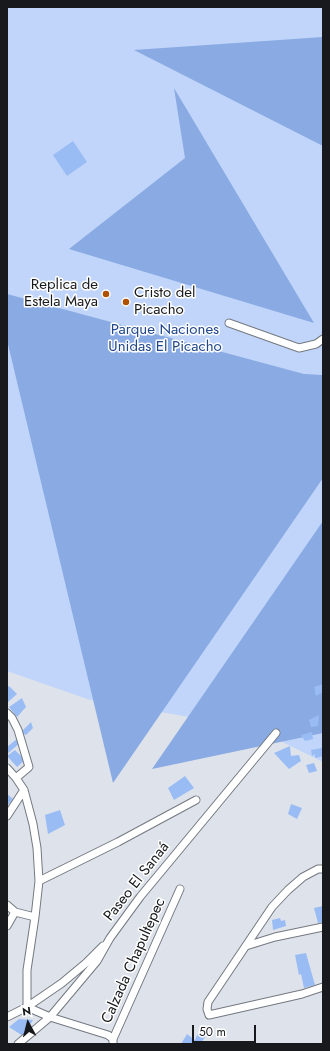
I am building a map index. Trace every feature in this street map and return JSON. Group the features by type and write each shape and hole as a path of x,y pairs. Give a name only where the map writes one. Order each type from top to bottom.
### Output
{"street":[{"path":"229,323 299,348 316,344 323,339"},
{"path":"7,713 12,718 18,730 29,767 16,778"},
{"name":"Paseo El Sanaá","path":"18,1044 50,1017 98,961 110,938 147,887 276,733"},
{"path":"7,768 24,790 33,824 37,848 39,881 27,970 27,1007"},
{"path":"7,816 24,790"},
{"path":"39,881 118,842 196,800"},
{"path":"323,868 303,877 272,907 208,1002 207,1009 210,1015 302,994 323,987"},
{"name":"Calzada Chapultepec","path":"113,1041 180,889"},
{"path":"7,906 15,912 35,917"},
{"path":"7,926 15,912"},
{"path":"246,946 275,937 323,927"},
{"path":"7,1017 27,1007 74,974 110,938"},
{"path":"27,1007 50,1017 108,1035 113,1041"}],"green space":[{"name":"Parque Naciones Unidas El Picacho","path":"7,7 323,7 323,762 254,728 90,700 7,671"},
{"path":"323,37 323,146 134,50"},
{"path":"174,88 314,323 69,249 185,158"},
{"path":"7,294 304,374 323,375 323,478 113,783 7,340"},
{"path":"323,521 323,733 152,769"}],"building":[{"path":"73,141 87,162 67,176 53,155"},
{"path":"323,684 323,692 316,696 314,687"},
{"path":"9,686 17,694 7,703 7,688"},
{"path":"22,698 26,707 17,717 9,707"},
{"path":"319,715 318,726 311,727 309,720"},
{"path":"31,722 33,728 26,735 21,732"},
{"path":"312,732 313,739 305,741 301,735"},
{"path":"18,738 20,743 7,754 7,747"},
{"path":"290,746 291,756 299,755 301,761 289,769 274,753"},
{"path":"322,748 323,756 315,758 315,754 312,756 311,750"},
{"path":"15,750 25,760 17,767 7,756"},
{"path":"314,763 317,771 309,773 306,765"},
{"path":"185,776 194,788 174,800 168,788"},
{"path":"7,794 13,799 8,805 7,804"},
{"path":"291,804 302,808 297,819 288,814"},
{"path":"60,810 65,825 48,834 45,815"},
{"path":"323,906 323,922 318,923 314,908"},
{"path":"280,918 281,921 285,920 286,926 273,930 272,920"},
{"path":"306,953 315,985 304,988 301,974 299,975 295,955"},
{"path":"19,1019 33,1020 23,1036 9,1027"},
{"path":"198,1033 206,1036 200,1044 181,1044 187,1034 195,1040"}],"place":[{"name":"Replica de Estela Maya","path":"106,294"},
{"name":"Cristo del Picacho","path":"126,302"}]}
